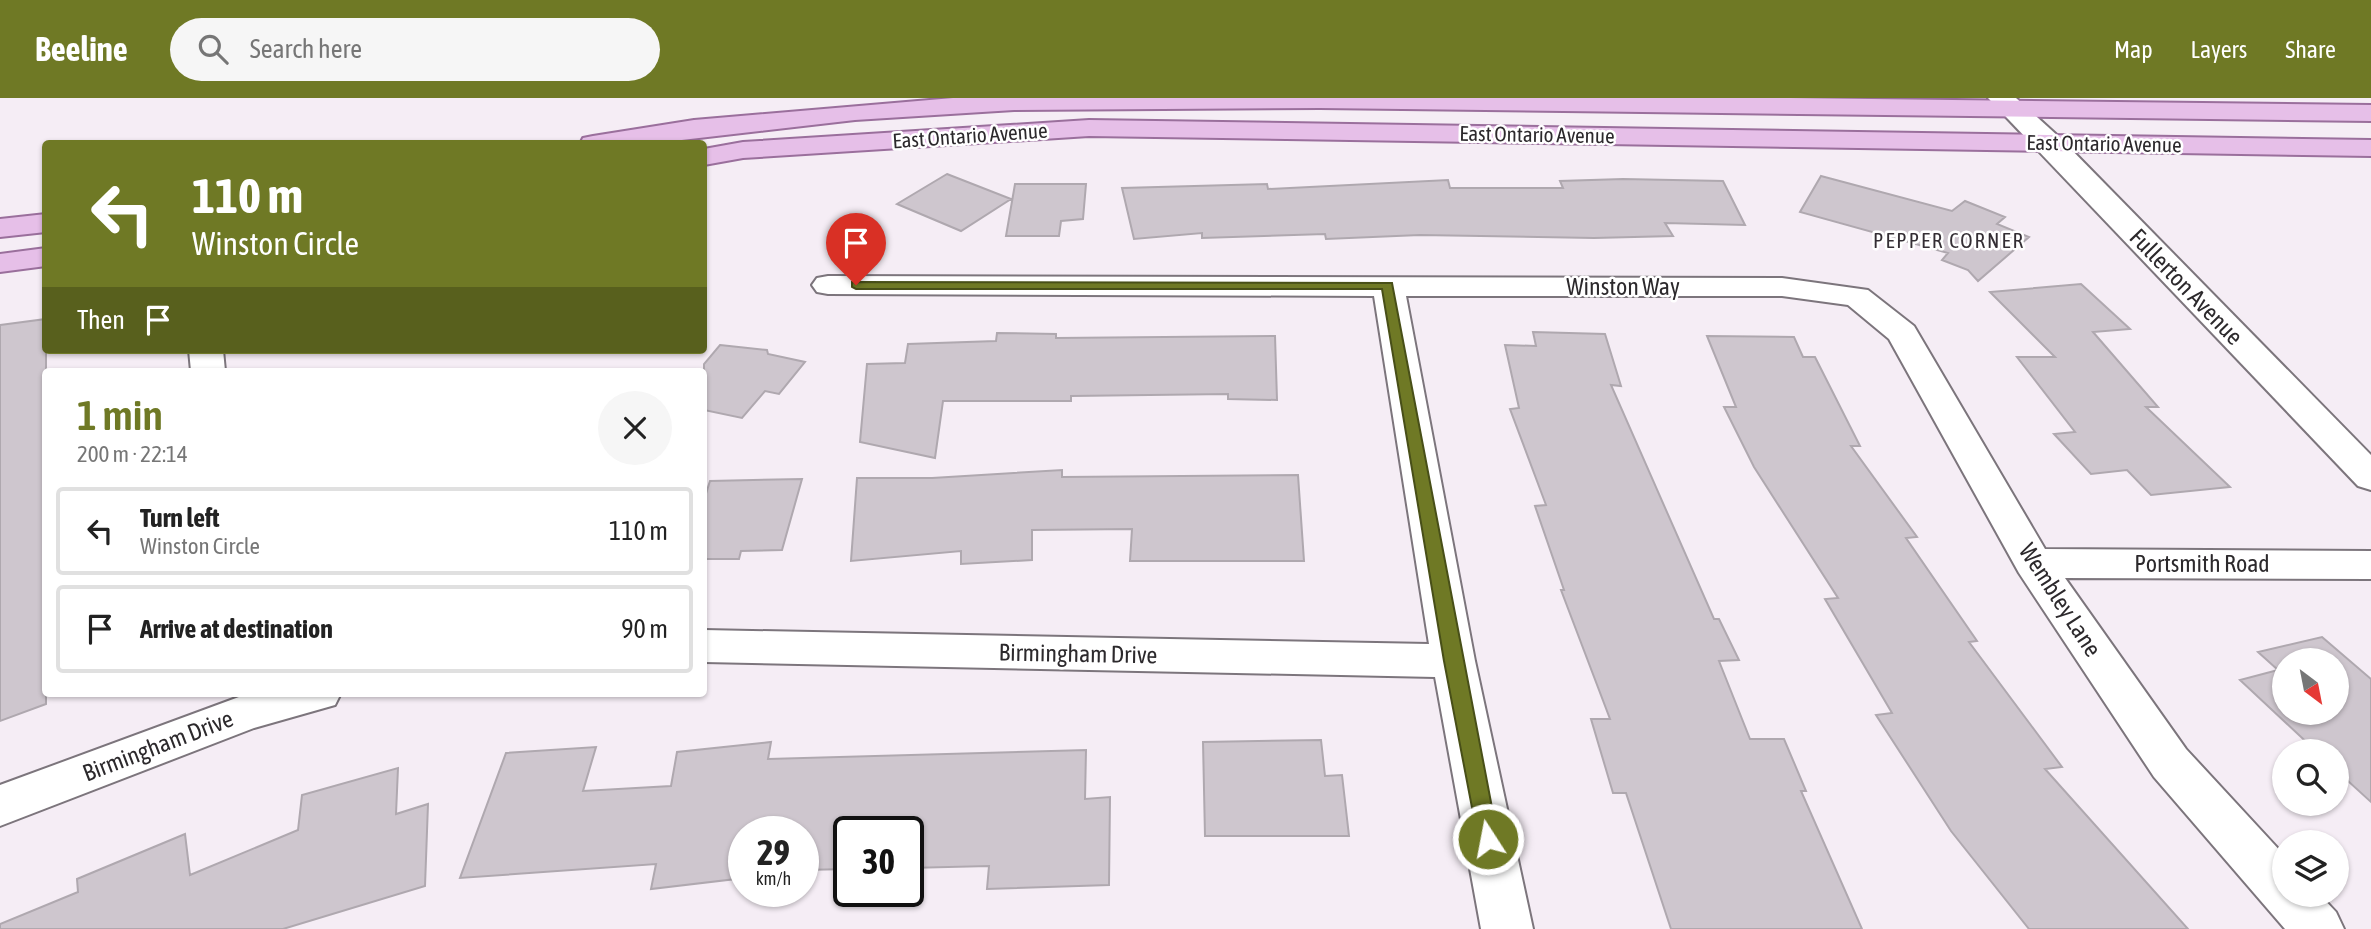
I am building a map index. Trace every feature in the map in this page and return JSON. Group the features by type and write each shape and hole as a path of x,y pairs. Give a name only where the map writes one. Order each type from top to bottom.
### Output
{"main road":[{"name":"East Ontario Avenue","path":"618,140 694,128 855,112 1014,102 1320,100 2008,104 2371,114"},
{"path":"743,150 792,139 1109,115 1116,113 1125,101"},
{"name":"East Ontario Avenue","path":"707,156 743,150 1089,128 2371,148"},
{"path":"0,228 42,223"},
{"path":"0,264 42,258"}],"street":[{"name":"Fullerton Avenue","path":"2008,104 2049,143 2371,477"},
{"name":"Winston Way","path":"828,285 1782,287 1857,297"},
{"path":"1388,285 1453,661 1507,929"},
{"name":"Wembley Lane","path":"1857,297 1902,333 2033,563 2170,763 2272,878"},
{"name":"Portsmith Road","path":"2033,563 2371,565"},
{"name":"Birmingham Drive","path":"707,646 1453,661"},
{"name":"Birmingham Drive","path":"0,806 246,703 290,697"},
{"name":"Wembley Lane","path":"2298,907 2318,929"}],"building":[{"path":"947,174 1011,199 961,231 897,204"},
{"path":"1821,176 1952,211 1965,201 2005,217 1997,224 2029,237 1978,281 1968,270 1942,260 1948,253 1800,212"},
{"path":"1448,180 1450,188 1563,188 1560,181 1723,181 1745,225 1665,223 1673,236 1594,238 1420,235 1326,239 1325,234 1202,238 1202,233 1134,239 1122,188 1267,184 1268,189"},
{"path":"1015,184 1086,184 1083,219 1061,221 1059,236 1006,236"},
{"path":"2081,284 2130,329 2093,332 2158,407 2146,407 2230,487 2151,495 2127,470 2091,474 2054,434 2075,432 2017,357 2055,357 1990,292"},
{"path":"42,320 42,354 46,354 46,368 42,368 42,697 46,697 46,704 0,721 0,325"},
{"path":"1533,332 1605,334 1621,386 1611,385 1714,619 1719,619 1739,660 1719,661 1750,739 1784,739 1806,791 1801,791 1862,929 1671,929 1626,793 1613,793 1591,719 1610,719 1561,590 1564,590 1535,506 1546,505 1510,409 1519,408 1505,345 1536,346"},
{"path":"997,333 1056,334 1056,338 1275,336 1277,400 1228,399 1228,394 1071,396 1071,401 943,401 935,458 860,442 867,364 905,363 908,344 996,341"},
{"path":"1707,336 1794,337 1803,357 1815,357 1860,446 1851,446 1917,537 1906,538 1977,641 1969,642 2062,767 2045,769 2188,929 2029,929 1951,831 1876,715 1892,713 1825,599 1838,598 1754,467 1724,407 1736,407"},
{"path":"720,345 767,350 768,354 805,362 779,394 765,391 742,418 707,411 707,368 704,368 704,364"},
{"path":"1062,470 1062,477 1298,475 1304,561 1130,561 1132,529 1032,530 1032,560 961,564 961,551 851,561 857,478 932,478"},
{"path":"802,479 782,550 741,551 739,559 707,559 707,490 710,481"},
{"path":"2322,637 2335,648 2275,648"},
{"path":"2272,649 2272,665 2258,652"},
{"path":"2349,660 2371,679 2371,802 2349,782 2349,739 2303,739 2288,725 2349,725"},
{"path":"2272,672 2272,710 2240,680"},
{"path":"1321,740 1325,776 1342,775 1349,836 1205,836 1203,742"},
{"path":"771,742 768,759 1086,750 1085,799 1110,797 1109,885 987,889 989,866 924,868 924,816 833,816 833,869 819,870 819,816 728,816 728,880 651,889 656,864 460,878 506,753 596,747 583,791 671,786 677,752"},
{"path":"398,768 396,814 428,804 425,886 283,929 0,929 0,924 78,892 77,879 185,834 190,875 298,830 302,795"}],"district":[{"name":"PEPPER CORNER","path":"1949,241"}],"route":[{"path":"856,285 1388,285 1453,661 1488,839"}]}
